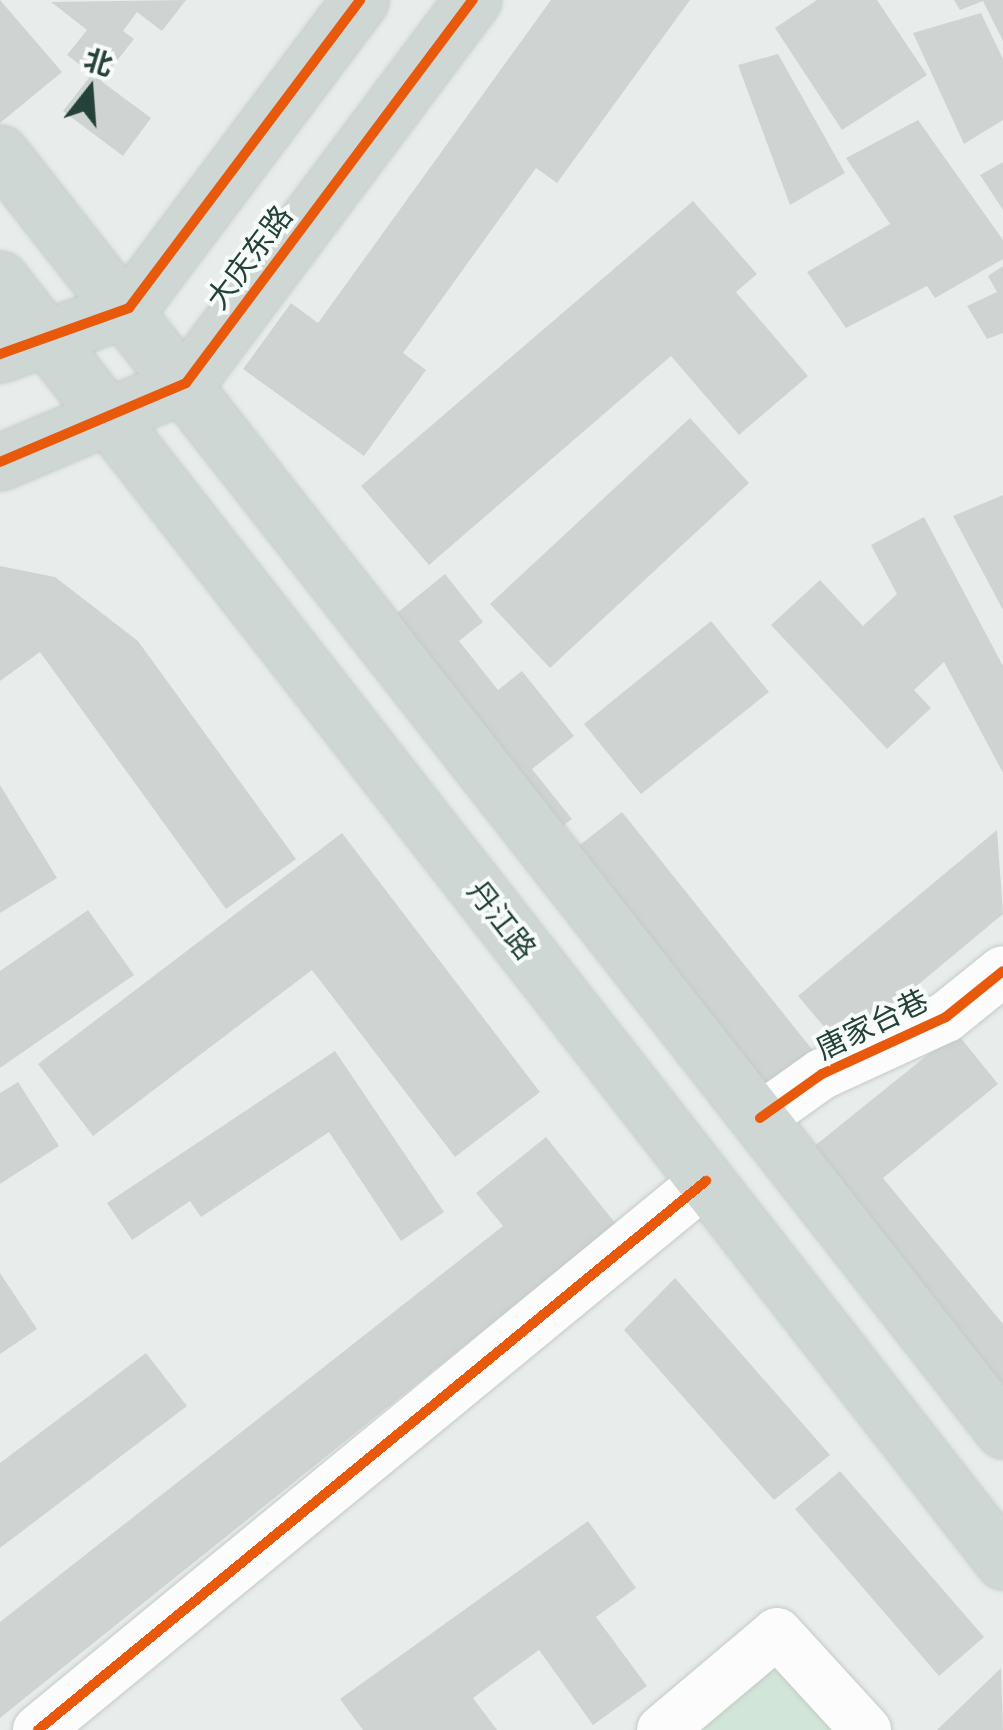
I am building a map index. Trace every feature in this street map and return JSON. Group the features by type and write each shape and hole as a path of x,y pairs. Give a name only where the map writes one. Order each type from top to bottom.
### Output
{"main road":[{"path":"22,345 125,309 360,0"},
{"name":"大庆东路","path":"0,462 186,383 473,0"},
{"path":"0,153 186,383 1003,1430"},
{"name":"丹江路","path":"0,280 22,345 111,418 1003,1561"}],"street":[{"name":"唐家台巷","path":"760,1118 822,1074 946,1018 1003,972"},
{"path":"38,1730 706,1181"},
{"path":"662,1730 777,1633 866,1730"}],"green space":[{"path":"777,1633 866,1730 662,1730"}],"building":[{"path":"0,0 62,72 0,123"},
{"path":"186,0 162,31 137,12 123,31 134,39 101,81 151,118 123,156 63,111 92,74 67,55 87,30 51,2"},
{"path":"551,0 690,0 557,183 536,168 403,353 426,370 364,456 243,369 291,303 318,323"},
{"path":"817,0 877,0 927,75 842,130 775,28"},
{"path":"954,0 1003,0 1003,41 983,1 960,10"},
{"path":"981,13 1003,59 1003,120 964,144 913,33"},
{"path":"778,54 845,173 790,205 738,65"},
{"path":"918,120 1003,240 1003,259 935,298 927,286 846,328 807,272 890,224 846,158"},
{"path":"1003,162 1003,210 980,175"},
{"path":"693,201 757,274 736,292 808,376 739,435 671,356 429,565 361,486"},
{"path":"1003,266 1003,333 987,339 967,306 997,292 988,276"},
{"path":"690,418 749,483 550,668 490,604"},
{"path":"1003,495 1003,610 953,516"},
{"path":"924,517 1003,666 1003,773 944,662 914,690 931,708 887,749 771,625 820,580 863,626 897,594 871,545"},
{"path":"0,566 55,577 138,641 296,859 226,909 40,652 0,681"},
{"path":"445,574 483,622 459,641 498,690 522,671 574,736 532,769 572,819 560,828 392,617"},
{"path":"711,621 769,692 641,794 584,724"},
{"path":"0,785 57,878 0,913"},
{"path":"622,812 815,1053 764,1098 571,852"},
{"path":"997,830 1003,914 842,1048 798,996"},
{"path":"342,833 540,1092 455,1157 312,970 93,1136 38,1064"},
{"path":"88,910 134,975 0,1068 0,971"},
{"path":"956,1032 998,1084 883,1178 1003,1324 1003,1392 807,1152"},
{"path":"335,1051 444,1212 401,1241 329,1132 201,1217 190,1201 132,1240 107,1203"},
{"path":"18,1082 59,1146 0,1184 0,1093"},
{"path":"546,1137 616,1224 0,1718 0,1622 503,1226 476,1193"},
{"path":"0,1273 37,1329 0,1354"},
{"path":"675,1278 830,1455 774,1500 624,1330"},
{"path":"146,1353 187,1406 0,1548 0,1463"},
{"path":"840,1471 984,1637 939,1676 795,1509"},
{"path":"588,1521 636,1588 596,1617 647,1686 593,1725 539,1650 473,1698 497,1730 363,1730 340,1699"},
{"path":"1001,1668 1003,1730 937,1730"}],"cycle path":[{"path":"0,354 129,308 360,0"},
{"path":"0,462 186,383 473,0"},
{"path":"760,1118 822,1074 946,1017 1003,971"},
{"path":"38,1730 706,1181"}]}
